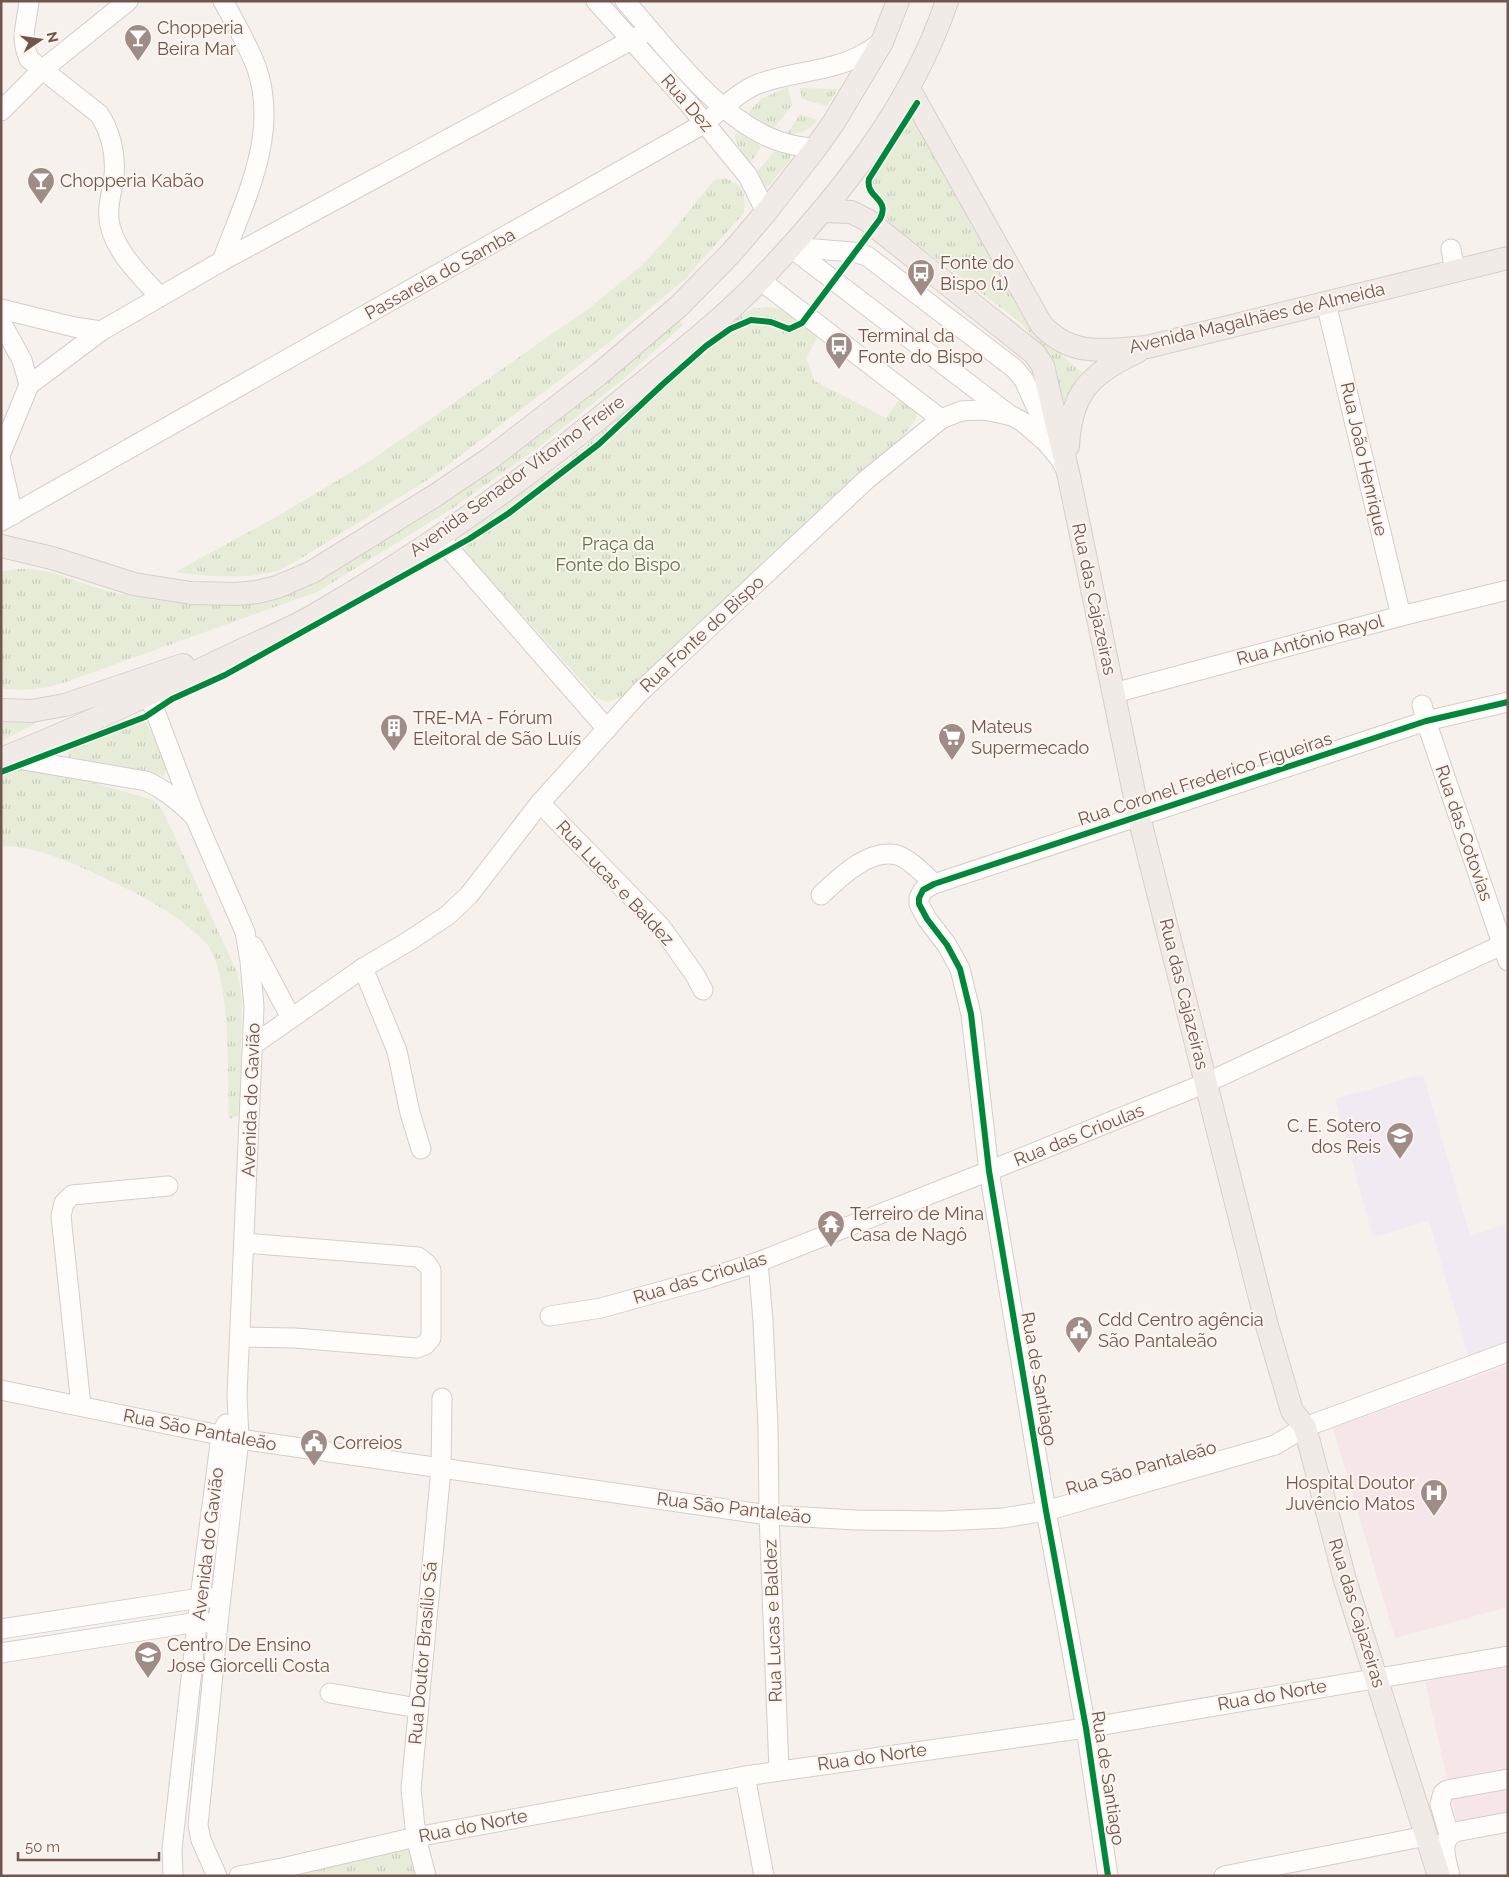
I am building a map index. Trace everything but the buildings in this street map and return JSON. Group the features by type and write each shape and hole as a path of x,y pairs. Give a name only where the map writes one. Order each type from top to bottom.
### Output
{"main road":[{"name":"Avenida Senador Vitorino Freire","path":"1,546 52,558 134,584 191,593 257,592 296,580 312,572 476,468 598,375 679,306 732,252 815,149 834,122 882,42 898,1"},
{"name":"Avenida Senador Vitorino Freire","path":"4,758 149,695 310,618 440,538 576,438 704,332 760,280 822,211 872,148 909,89 927,53 947,1"},
{"name":"Avenida Magalhães de Almeida","path":"909,89 1041,324 1048,332 1068,345 1080,349 1109,350 1146,347 1508,258"},
{"name":"Rua das Cajazeiras","path":"822,211 851,212 867,220 1034,354 1046,373 1139,817 1271,1340 1292,1411 1305,1427 1345,1580 1439,1876"},
{"path":"1067,475 1070,420 1080,395 1094,376 1146,347"},
{"path":"1,555 26,554 52,558"},
{"path":"1,710 32,711 65,705 275,634"}],"street":[{"path":"29,1 24,24 24,48 29,59 99,114 106,124 114,152 115,164 108,215 110,228 115,241 130,263 160,297"},
{"path":"1,111 42,70 128,1"},
{"path":"222,261 260,158 264,124 263,97 256,67 236,23 223,1"},
{"name":"Rua Dez","path":"596,1 705,123 748,176 766,212"},
{"name":"Rua Dez","path":"626,1 697,82 724,108 745,124 774,140 815,149"},
{"path":"1,453 29,385 101,331 222,261 650,30"},
{"name":"Passarela do Samba","path":"7,518 705,123 756,85 844,63 865,54 882,42"},
{"path":"790,246 1012,416"},
{"path":"790,246 853,252 867,256 1016,369 1024,380 1067,475"},
{"path":"1451,249 1455,271"},
{"path":"760,280 941,418"},
{"name":"Rua João Henrique","path":"1326,303 1401,616"},
{"path":"1,309 74,327 101,331"},
{"path":"1,322 22,360 29,385"},
{"name":"Rua Fonte do Bispo","path":"253,1045 363,968 409,942 448,915 469,895 540,803 639,693 866,480 941,418 971,410 990,411 1012,416 1036,432 1067,475"},
{"path":"1,462 7,518"},
{"path":"440,538 607,729"},
{"name":"Rua Antônio Rayol","path":"1114,693 1401,616 1508,590"},
{"name":"Avenida do Gavião","path":"149,695 195,817 245,932 253,990 253,1045 237,1394 200,1598 172,1849 173,1876"},
{"name":"Rua Coronel Frederico Figueiras","path":"919,898 923,890 934,884 1139,817 1424,713 1508,702"},
{"name":"Rua das Cotovias","path":"1424,713 1506,949"},
{"name":"Avenida do Gavião","path":"4,758 146,781 174,797 195,817"},
{"name":"Rua Lucas e Baldez","path":"540,803 661,927 695,975 703,990"},
{"path":"821,895 844,873 867,859 884,855 898,855 916,867 934,884"},
{"name":"Rua de Santiago","path":"919,898 919,904 927,919 947,945 960,969 971,1014 989,1171 1046,1511 1086,1728 1108,1876"},
{"path":"245,932 291,1018"},
{"name":"Rua das Crioulas","path":"550,1316 602,1308 758,1262 1206,1083 1506,949"},
{"path":"363,968 397,1051 410,1113 421,1149"},
{"path":"82,1406 61,1216 64,1203 72,1195 168,1186"},
{"path":"240,1337 296,1338 417,1348 426,1345 431,1338 431,1270 418,1257 245,1243"},
{"name":"Rua Lucas e Baldez","path":"758,1262 768,1427 769,1515 779,1770"},
{"name":"Rua São Pantaleão","path":"1,1390 230,1437 769,1515 856,1520 942,1521 1003,1518 1046,1511 1275,1446 1305,1427 1508,1352"},
{"path":"441,1469 442,1398"},
{"name":"Avenida do Gavião","path":"217,1876 201,1840 198,1825 221,1598 230,1437"},
{"name":"Rua Doutor Brasílio Sá","path":"426,1876 416,1837 411,1789 441,1469"},
{"path":"1,1630 200,1598 221,1598"},
{"path":"76,1617 80,1640"},
{"path":"1,1654 198,1622 218,1623"},
{"name":"Rua do Norte","path":"239,1876 283,1872 416,1837 779,1770 1086,1728 1508,1656"},
{"path":"330,1693 418,1708"},
{"path":"745,1776 764,1876"},
{"path":"1449,1835 1440,1804 1443,1793 1447,1790 1508,1780"},
{"path":"178,1792 201,1794"},
{"path":"1450,1876 1444,1846 1449,1835 1455,1832 1508,1822"},
{"path":"1224,1876 1254,1873 1426,1836"}],"shaded area":[{"name":"C. E. Sotero dos Reis","path":"1423,1074 1470,1236 1508,1224 1508,1345 1469,1358 1429,1221 1373,1237 1335,1099"},
{"name":"Hospital Doutor Juvêncio Matos","path":"1508,1365 1508,1607 1395,1638 1333,1428"},
{"path":"1508,1666 1508,1812 1457,1822 1425,1681"}],"green space":[{"path":"788,87 792,105 774,128 768,129 750,118 749,112 761,99"},
{"path":"800,88 838,89 827,106 802,99"},
{"path":"800,114 817,120 804,131 787,134"},
{"path":"912,118 1028,320 1042,339 1082,372 1060,407 1037,341 1021,323 891,224 886,217 889,208 871,183 873,177"},
{"path":"742,130 761,147 749,165 734,138 738,131"},
{"path":"774,152 790,153 790,160 765,190 755,174"},
{"path":"724,178 740,186 745,200 744,213 684,280 611,341 432,477 295,562 276,571 236,577 175,572 276,517 370,461 588,309 641,266 663,243 714,180"},
{"name":"Praça da Fonte do Bispo","path":"767,307 785,310 819,335 806,358 815,381 886,418 900,398 913,407 917,415 916,419 903,436 621,697 608,702 597,698 469,556 463,545 464,535 470,528 569,460 728,324 751,309"},
{"path":"678,319 683,325 627,376 539,447 453,508 317,592 63,683 32,689 1,688 1,572 14,569 40,570 104,590 151,597 243,603 269,600 290,594 308,586 348,562"},
{"path":"142,715 168,764 164,776 69,757 65,745"},
{"path":"46,718 6,739 1,741 1,720"},
{"path":"11,767 81,779 153,800 162,809 237,972 242,996 240,1115 229,1119 227,1028 224,1003 221,980 215,960 207,944 172,915 114,883 52,856 24,848 1,847 1,770"},
{"path":"408,1846 416,1876 295,1876"}],"cycle path":[{"path":"1,772 145,717 172,699 225,675 469,539 509,513 599,444 706,346 730,329 751,320 771,322 789,329 802,323 880,219 883,212 882,207 871,190 869,179 917,103"},
{"path":"1108,1876 1086,1728 1046,1511 989,1171 971,1014 960,969 947,945 927,919 919,904 919,898 923,890 934,884 1426,721 1508,702"}],"place":[{"name":"Chopperia Beira Mar","path":"138,62"},
{"name":"Chopperia Kabão","path":"41,205"},
{"name":"Fonte do Bispo (1)","path":"921,297"},
{"name":"Terminal da Fonte do Bispo","path":"839,370"},
{"name":"TRE-MA - Fórum Eleitoral de São Luís","path":"394,752"},
{"name":"Mateus Supermecado","path":"952,761"},
{"name":"C. E. Sotero dos Reis","path":"1400,1160"},
{"name":"Terreiro de Mina Casa de Nagô","path":"831,1248"},
{"name":"Cdd Centro agência São Pantaleão","path":"1079,1354"},
{"name":"Correios","path":"314,1467"},
{"name":"Hospital Doutor Juvêncio Matos","path":"1434,1517"},
{"name":"Centro De Ensino Jose Giorcelli Costa","path":"148,1679"}]}
